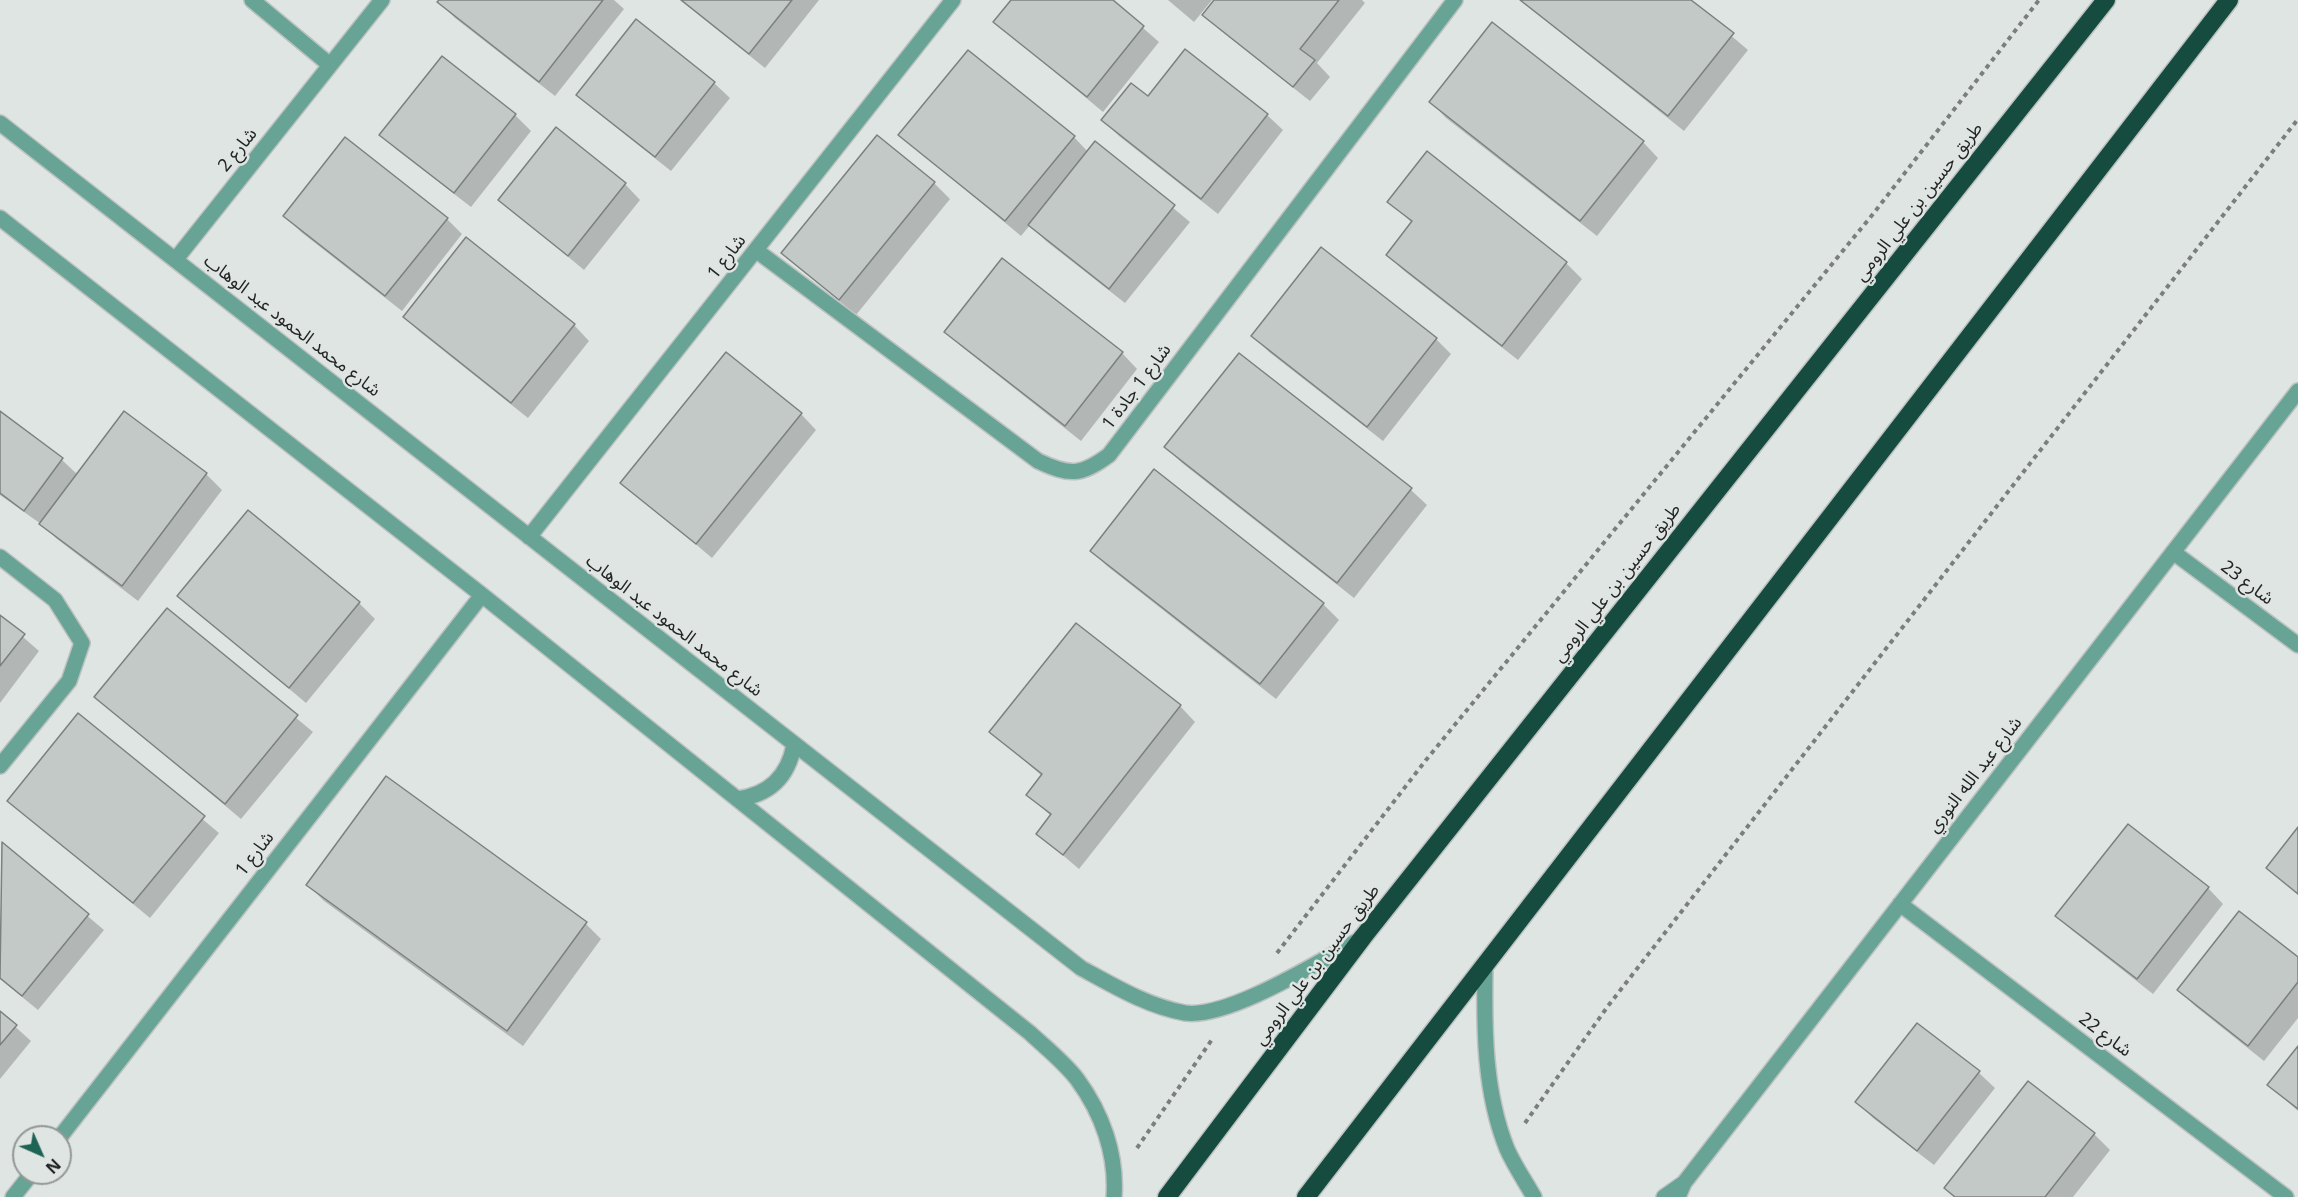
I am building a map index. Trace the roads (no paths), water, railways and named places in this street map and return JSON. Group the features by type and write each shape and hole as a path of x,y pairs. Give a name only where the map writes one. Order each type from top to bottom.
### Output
{"highway":[{"name":"طريق حسين بن علي الرومي","path":"1167,1197 1363,937 2106,0"},
{"path":"1306,1197 1485,968 2229,0"}],"street":[{"path":"252,0 330,65"},
{"name":"شارع 2","path":"176,259 382,0"},
{"name":"شارع 1","path":"529,537 953,0"},
{"name":"شارع 1 جادة 1","path":"757,251 1038,461 1062,473 1088,471 1109,455 1455,0"},
{"name":"شارع محمد الحمود عبد الوهاب","path":"0,123 1081,968 1138,999 1188,1013 1236,1005 1363,937"},
{"path":"0,218 482,595 1030,1033 1076,1078 1106,1128 1115,1180 1114,1197"},
{"name":"شارع عبد الله النوري","path":"1664,1197 1681,1190 2298,391"},
{"name":"شارع 23","path":"2173,552 2298,645"},
{"path":"0,557 55,600 82,643 69,681 0,766"},
{"name":"شارع 1","path":"69,1125 482,595"},
{"path":"737,799 764,792 776,784 789,766 795,745"},
{"name":"شارع 22","path":"1900,904 2286,1197"},
{"path":"1485,968 1485,1039 1491,1090 1507,1148 1534,1197"},
{"path":"13,1197 22,1185"}]}
